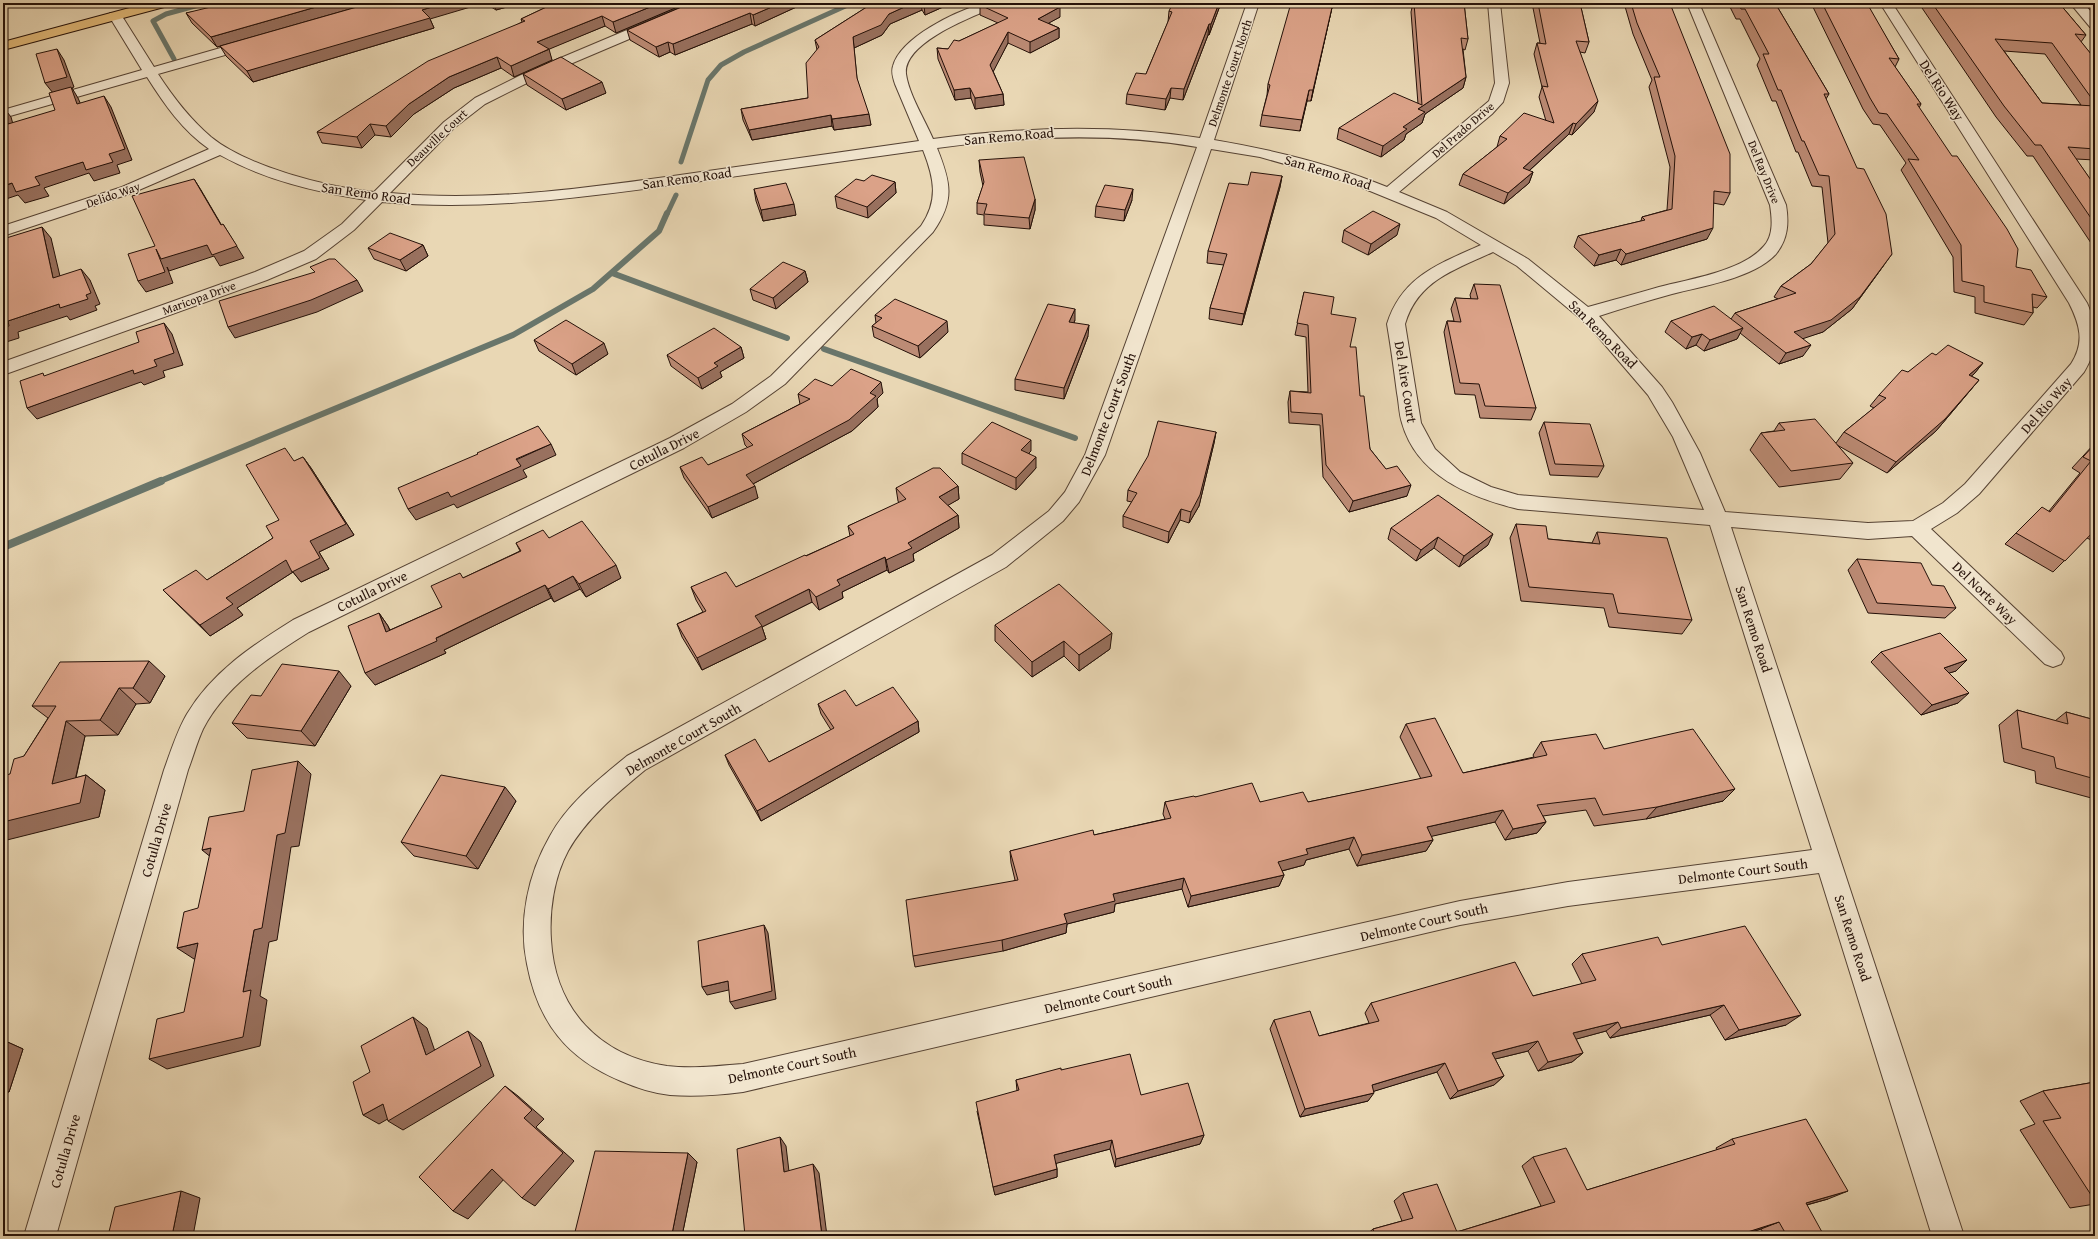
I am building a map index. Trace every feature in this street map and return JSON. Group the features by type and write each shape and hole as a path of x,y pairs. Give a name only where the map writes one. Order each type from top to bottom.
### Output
{"main road":[{"path":"3,46 163,3"}],"street":[{"name":"Deauville Court","path":"378,197 449,125 480,101 530,76 702,3"},
{"path":"928,143 902,84 900,67 907,53 927,36 993,3"},
{"name":"Delmonte Court North","path":"1206,142 1253,3"},
{"name":"Del Prado Drive","path":"1390,192 1488,111 1496,102 1502,84 1494,3"},
{"name":"Del Ray Drive","path":"1585,314 1734,271 1761,258 1769,251 1777,239 1780,229 1778,205 1693,3"},
{"name":"Del Rio Way","path":"1718,519 1868,531 1917,528 1940,515 1972,490 2078,368 2090,346 2091,332 2078,303 1886,3"},
{"path":"2076,3 2095,24"},
{"name":"San Remo Road","path":"115,16 151,71 194,130 219,150 260,169 286,178 324,188 378,197 416,200 519,200 576,194 928,143 999,135 1064,132 1132,133 1243,148 1304,163 1390,192 1445,218 1494,245 1550,284 1585,314 1640,370 1670,413 1694,458 1718,519 1948,1236"},
{"path":"3,114 266,39"},
{"name":"Delmonte Court South","path":"1206,142 1095,455 1085,476 1072,497 1056,516 1016,549 977,575 636,763 587,806 567,833 553,857 543,887 537,919 537,952 544,985 561,1018 580,1041 600,1056 645,1076 675,1081 721,1081 743,1078 1468,912 1568,894 1828,860"},
{"name":"Cotulla Drive","path":"40,1236 176,770 196,721 211,700 228,680 248,662 301,626 677,443 723,418 778,380 927,229 940,205 942,192 928,143"},
{"name":"Delido Way","path":"3,231 127,190 219,150"},
{"name":"Maricopa Drive","path":"3,369 295,262 337,236 378,197"},
{"name":"Del Aire Court","path":"1494,245 1444,270 1417,286 1407,296 1398,316 1396,324 1411,423 1419,443 1446,472 1457,480 1469,487 1504,499 1532,504 1718,519"},
{"name":"Del Norte Way","path":"1917,528 2053,658"}],"building":[{"path":"238,3 330,3 211,37 186,13 219,5 220,7"},
{"path":"371,3 445,3 422,10 430,18 247,71 220,46"},
{"path":"555,3 660,3 613,22 602,16 537,42 549,49 511,66 497,57 449,77 409,104 386,126 370,124 357,137 317,132 428,61 525,21 521,19"},
{"path":"691,3 781,3 753,15 750,13 673,44 668,42 656,47 627,30"},
{"path":"873,3 913,3 889,14 881,25 853,37 857,78 869,114 832,119 831,115 749,130 741,109 808,98 806,63 819,47 815,40"},
{"path":"984,3 1049,3 1060,7 1038,19 1059,28 1030,42 1008,32 990,65 1003,94 975,98 970,88 954,90 937,48 948,49 954,40 959,41 1008,18 980,5"},
{"path":"1173,3 1219,3 1211,24 1209,24 1184,89 1171,88 1166,99 1127,94 1136,73 1146,74 1172,12 1169,11"},
{"path":"1291,3 1333,3 1313,90 1309,90 1302,120 1262,115 1270,85 1268,84"},
{"path":"1414,3 1464,3 1468,39 1461,38 1466,77 1418,109 1425,112 1403,127 1407,129 1383,146 1339,128 1394,93 1422,105"},
{"path":"1538,3 1580,3 1589,42 1576,41 1598,101 1576,124 1573,123 1523,168 1533,172 1508,193 1463,174 1507,139 1500,136 1524,113 1554,123 1542,86 1548,87 1537,43 1546,44"},
{"path":"1631,3 1658,3 1659,6 1671,6 1730,154 1730,193 1714,191 1713,228 1626,254 1621,249 1599,255 1578,236 1645,220 1642,217 1672,209 1675,156 1654,77 1660,77 1637,23"},
{"path":"1738,3 1775,3 1829,94 1824,94 1857,168 1864,169 1886,214 1892,254 1860,297 1831,320 1794,332 1811,345 1786,353 1735,313 1796,293 1781,286 1811,264 1835,234 1829,176 1819,175 1804,141 1802,141 1781,90 1778,90 1763,54 1769,54 1745,9 1741,9"},
{"path":"1822,3 1866,3 1868,5 1899,59 1889,58 1921,104 1917,104 1952,156 1957,156 2007,229 2018,249 2016,267 2031,270 2047,297 2032,294 2033,313 1984,302 1984,286 1962,281 1961,245 1908,159 1919,160 1887,114 1879,113"},
{"path":"1932,3 2059,3 2086,35 2075,34 2095,59 2095,103 2052,43 1995,39 2042,103 2095,106 2095,149 2068,147 2095,186 2095,224 2041,145 2035,145 2004,106"},
{"path":"57,49 67,77 45,83 36,54"},
{"path":"561,57 602,82 562,99 523,74"},
{"path":"71,87 77,104 104,96 125,149 109,154 113,162 86,170 83,162 35,177 40,185 16,192 12,183 3,186 3,107 8,124 55,110 49,93"},
{"path":"1024,157 1035,199 1029,218 984,214 987,204 977,203 984,182 979,160"},
{"path":"1251,172 1282,176 1244,314 1210,308 1227,254 1208,251 1229,183 1248,185"},
{"path":"872,175 895,182 867,207 835,196 856,179 864,181"},
{"path":"194,179 221,225 223,224 237,246 212,255 207,245 161,259 156,249 165,272 138,281 128,254 155,246 132,196"},
{"path":"786,183 794,204 761,210 754,189"},
{"path":"1105,185 1133,189 1125,210 1096,206"},
{"path":"1373,211 1400,224 1371,244 1344,230"},
{"path":"42,227 53,278 81,269 91,293 86,295 88,299 60,308 59,304 8,321 9,326 3,328 3,239"},
{"path":"390,233 423,245 400,260 368,248"},
{"path":"329,259 335,259 357,280 311,300 228,327 219,301 315,272 310,267"},
{"path":"783,262 805,271 773,298 750,289"},
{"path":"1474,284 1500,285 1536,408 1485,406 1479,384 1460,383 1447,321 1461,322 1455,298 1478,299"},
{"path":"1304,292 1334,297 1331,314 1356,318 1350,347 1356,347 1360,396 1364,396 1370,449 1386,469 1397,466 1411,485 1353,501 1326,465 1322,414 1291,412 1290,391 1311,393 1308,325 1297,323"},
{"path":"895,299 947,321 918,346 872,326 882,318 875,315"},
{"path":"1048,304 1075,309 1069,322 1089,325 1064,388 1015,379"},
{"path":"1714,306 1743,328 1710,340 1702,334 1692,337 1671,321"},
{"path":"566,320 604,343 572,364 534,340"},
{"path":"164,323 174,353 154,360 157,366 134,374 133,370 27,408 20,381 43,373 44,376 139,342 136,332"},
{"path":"714,328 741,347 714,363 718,366 698,378 667,355"},
{"path":"1948,345 1983,363 1969,375 1979,380 1945,419 1896,462 1844,432 1886,398 1879,395 1902,370 1908,372 1932,353 1936,355"},
{"path":"851,369 881,382 870,393 876,396 849,420 746,475 755,486 708,507 680,467 702,457 708,465 753,445 742,434 810,399 798,394 815,379 832,386"},
{"path":"1815,419 1853,463 1791,471 1761,433 1785,430 1779,423"},
{"path":"1158,421 1216,432 1200,495 1191,512 1181,509 1169,532 1123,516 1137,493 1128,490 1148,456"},
{"path":"992,422 1031,440 1021,450 1036,457 1016,478 962,453"},
{"path":"1544,422 1590,424 1604,466 1555,464"},
{"path":"538,426 551,444 516,459 521,466 451,497 448,492 408,509 398,488 478,454 477,453"},
{"path":"2095,444 2095,530 2065,561 2016,533 2042,507 2050,512 2091,461 2083,457"},
{"path":"285,448 294,461 303,457 346,524 310,541 320,558 292,572 286,560 226,598 233,604 200,625 163,590 196,570 207,580 273,538 266,526 279,520 246,465"},
{"path":"933,468 940,468 958,486 939,497 958,515 908,543 912,548 886,560 885,557 837,580 840,585 816,597 809,589 755,616 762,626 697,658 677,624 706,611 691,587 726,572 736,587 854,534 848,526 906,499 896,488"},
{"path":"1438,495 1493,534 1464,556 1438,537 1421,550 1391,528"},
{"path":"582,521 616,565 579,584 573,576 548,589 545,585 436,638 437,641 365,673 348,626 379,613 386,632 442,607 431,586 460,573 463,578 521,551 516,543 543,530 549,538"},
{"path":"1516,524 1546,526 1548,539 1600,544 1597,532 1667,538 1692,620 1618,613 1613,594 1529,587"},
{"path":"1857,559 1921,563 1932,585 1944,586 1956,608 1877,603"},
{"path":"1059,584 1112,633 1079,655 1064,641 1032,662 995,625"},
{"path":"1940,633 1967,660 1944,668 1969,693 1932,705 1881,652"},
{"path":"149,661 133,688 119,688 100,720 66,721 52,784 86,775 80,803 3,822 3,776 10,774 14,759 24,756 56,706 32,706 60,662"},
{"path":"282,664 339,671 301,731 232,723 251,695 261,696"},
{"path":"893,687 918,721 757,811 725,755 755,739 769,762 834,728 818,704 845,690 856,706"},
{"path":"2017,710 2068,724 2066,712 2095,720 2095,779 2056,768 2054,757 2022,748"},
{"path":"1435,718 1463,773 1547,755 1541,742 1596,734 1604,749 1693,729 1735,789 1657,807 1603,815 1595,798 1537,805 1546,822 1513,829 1503,810 1427,827 1433,840 1362,855 1354,837 1306,849 1308,854 1278,862 1284,875 1191,896 1184,878 1113,894 1115,901 1064,914 1067,923 1002,940 913,956 906,900 1018,880 1010,851 1093,830 1094,835 1171,818 1165,802 1195,797 1252,783 1260,802 1303,792 1308,802 1432,776 1406,724"},
{"path":"298,761 285,833 277,835 262,928 254,930 243,992 251,990 243,1037 149,1059 157,1019 184,1012 198,943 177,948 184,912 198,908 211,848 202,850 209,817 244,811 252,770"},
{"path":"441,775 505,787 466,856 401,842"},
{"path":"764,925 772,991 730,1002 728,981 702,987 698,941"},
{"path":"1745,926 1801,1015 1739,1030 1724,1005 1621,1028 1618,1022 1573,1033 1583,1053 1548,1062 1538,1041 1492,1053 1504,1076 1458,1091 1445,1063 1372,1085 1374,1093 1305,1109 1274,1020 1310,1011 1319,1036 1379,1021 1371,1003 1515,962 1533,996 1596,980 1582,954 1658,937 1662,945"},
{"path":"413,1017 426,1055 468,1031 481,1066 388,1121 383,1104 363,1115 353,1082 370,1072 361,1046"},
{"path":"1130,1054 1141,1095 1188,1083 1204,1135 1116,1159 1112,1140 1054,1155 1057,1169 993,1187 976,1102 1019,1090 1016,1080 1061,1068 1061,1070"},
{"path":"2095,1082 2095,1201 2043,1121 2061,1118 2043,1091"},
{"path":"505,1086 532,1110 524,1118 563,1153 522,1198 492,1169 453,1211 419,1177"},
{"path":"1806,1119 1848,1191 1806,1203 1822,1232 1807,1236 1787,1236 1779,1222 1735,1236 1375,1236 1373,1229 1413,1218 1403,1193 1437,1184 1457,1232 1555,1202 1533,1157 1566,1148 1587,1190 1735,1144 1732,1139"},
{"path":"780,1137 784,1172 813,1164 822,1236 745,1236 737,1149"},
{"path":"595,1151 688,1153 672,1234 626,1233 625,1236 574,1236"},
{"path":"181,1191 172,1236 108,1236 115,1207"}],"waterway":[{"path":"174,59 153,21 166,14 206,3"},
{"path":"681,162 708,80 721,65 744,52 852,3"},
{"path":"1649,3 1678,5"},
{"path":"667,214 676,195"},
{"path":"158,482 513,335 593,289 659,231 667,213"},
{"path":"612,273 787,338"},
{"path":"824,349 1075,438"},
{"path":"3,547 161,481"}]}
